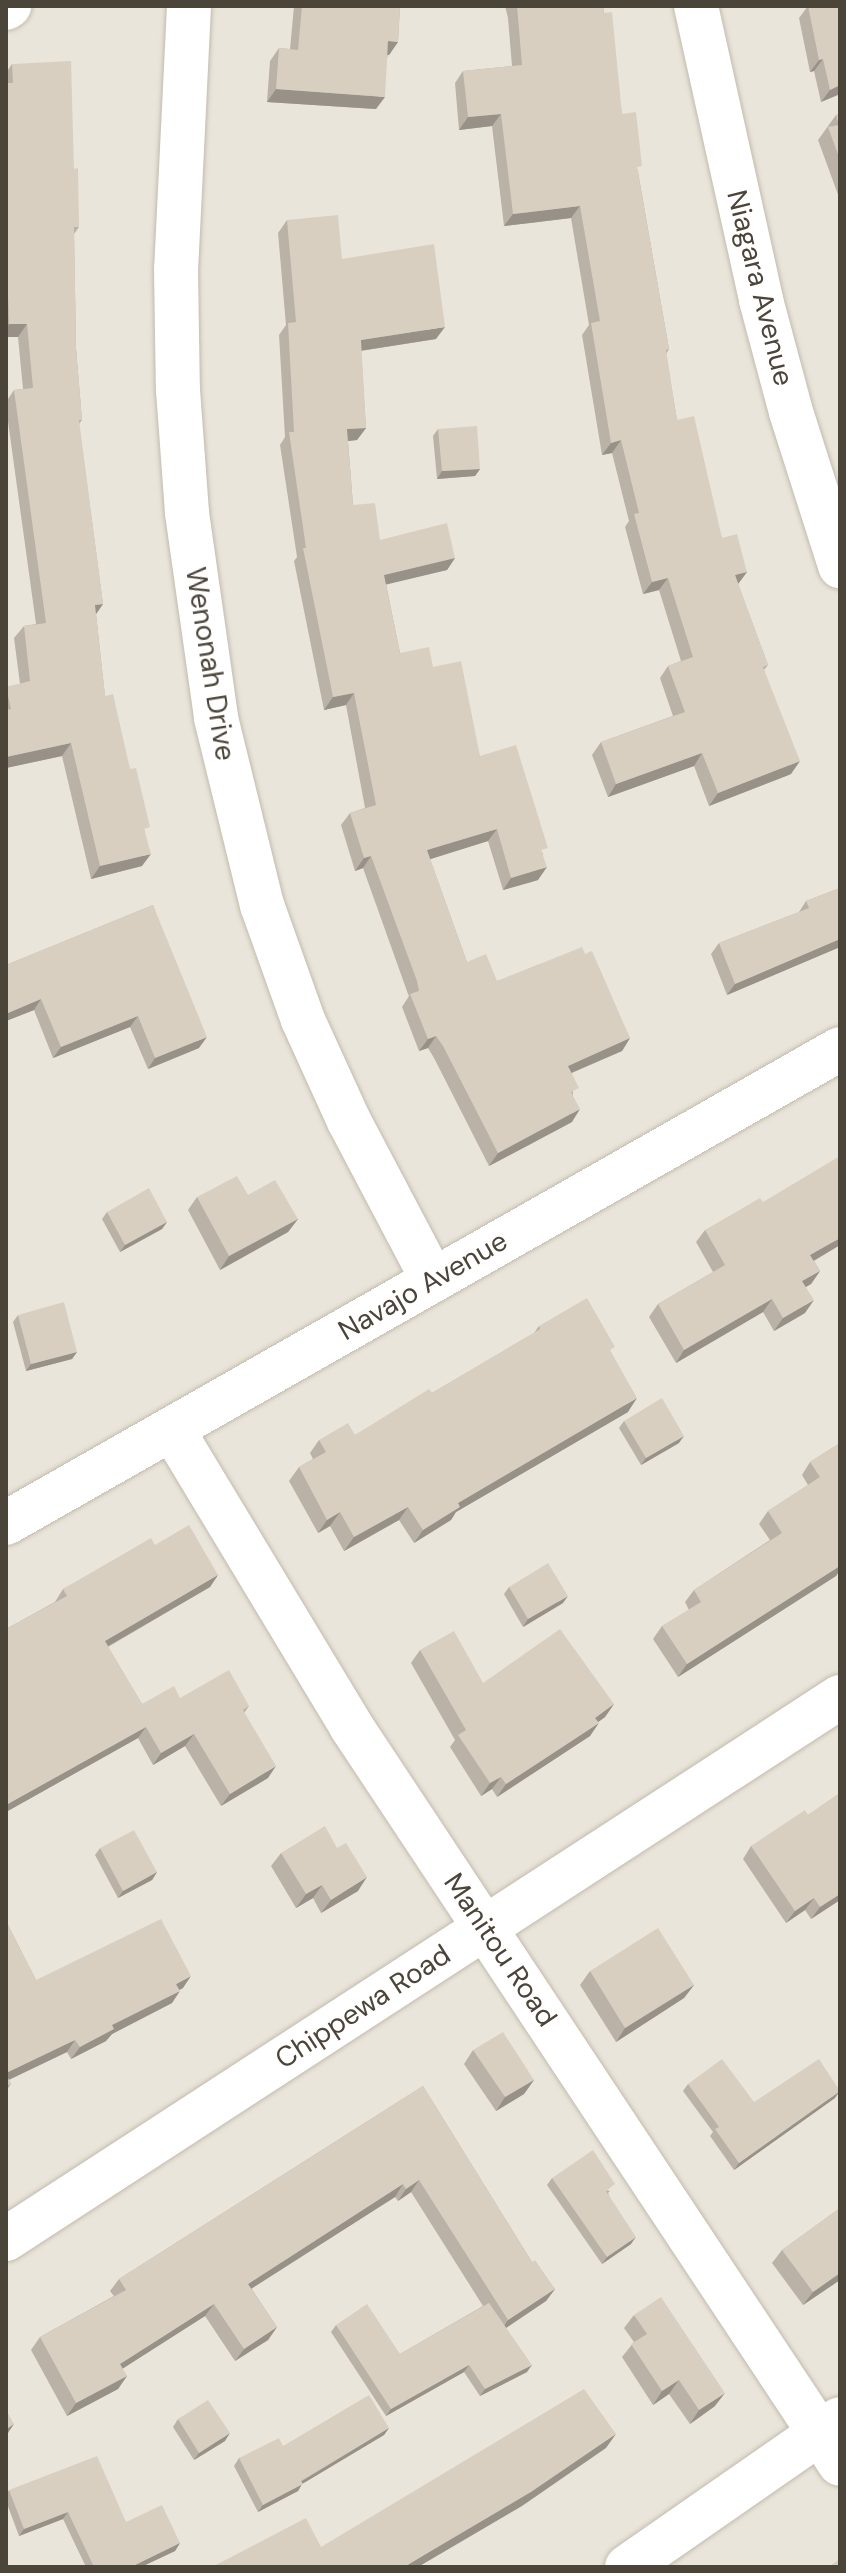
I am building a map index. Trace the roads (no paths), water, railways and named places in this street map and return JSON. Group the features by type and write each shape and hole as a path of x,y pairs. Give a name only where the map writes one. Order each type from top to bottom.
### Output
{"street":[{"name":"Wenonah Drive","path":"189,6 176,269 178,390 187,513 216,718 258,891 303,1020 349,1121 433,1280"},
{"name":"Niagara Avenue","path":"696,6 761,300 791,412 840,566"},
{"name":"Navajo Avenue","path":"6,1523 840,1049"},
{"name":"Manitou Road","path":"172,1429 337,1704 833,2438"},
{"name":"Chippewa Road","path":"6,2239 840,1697"},
{"path":"627,2567 833,2438"}]}
